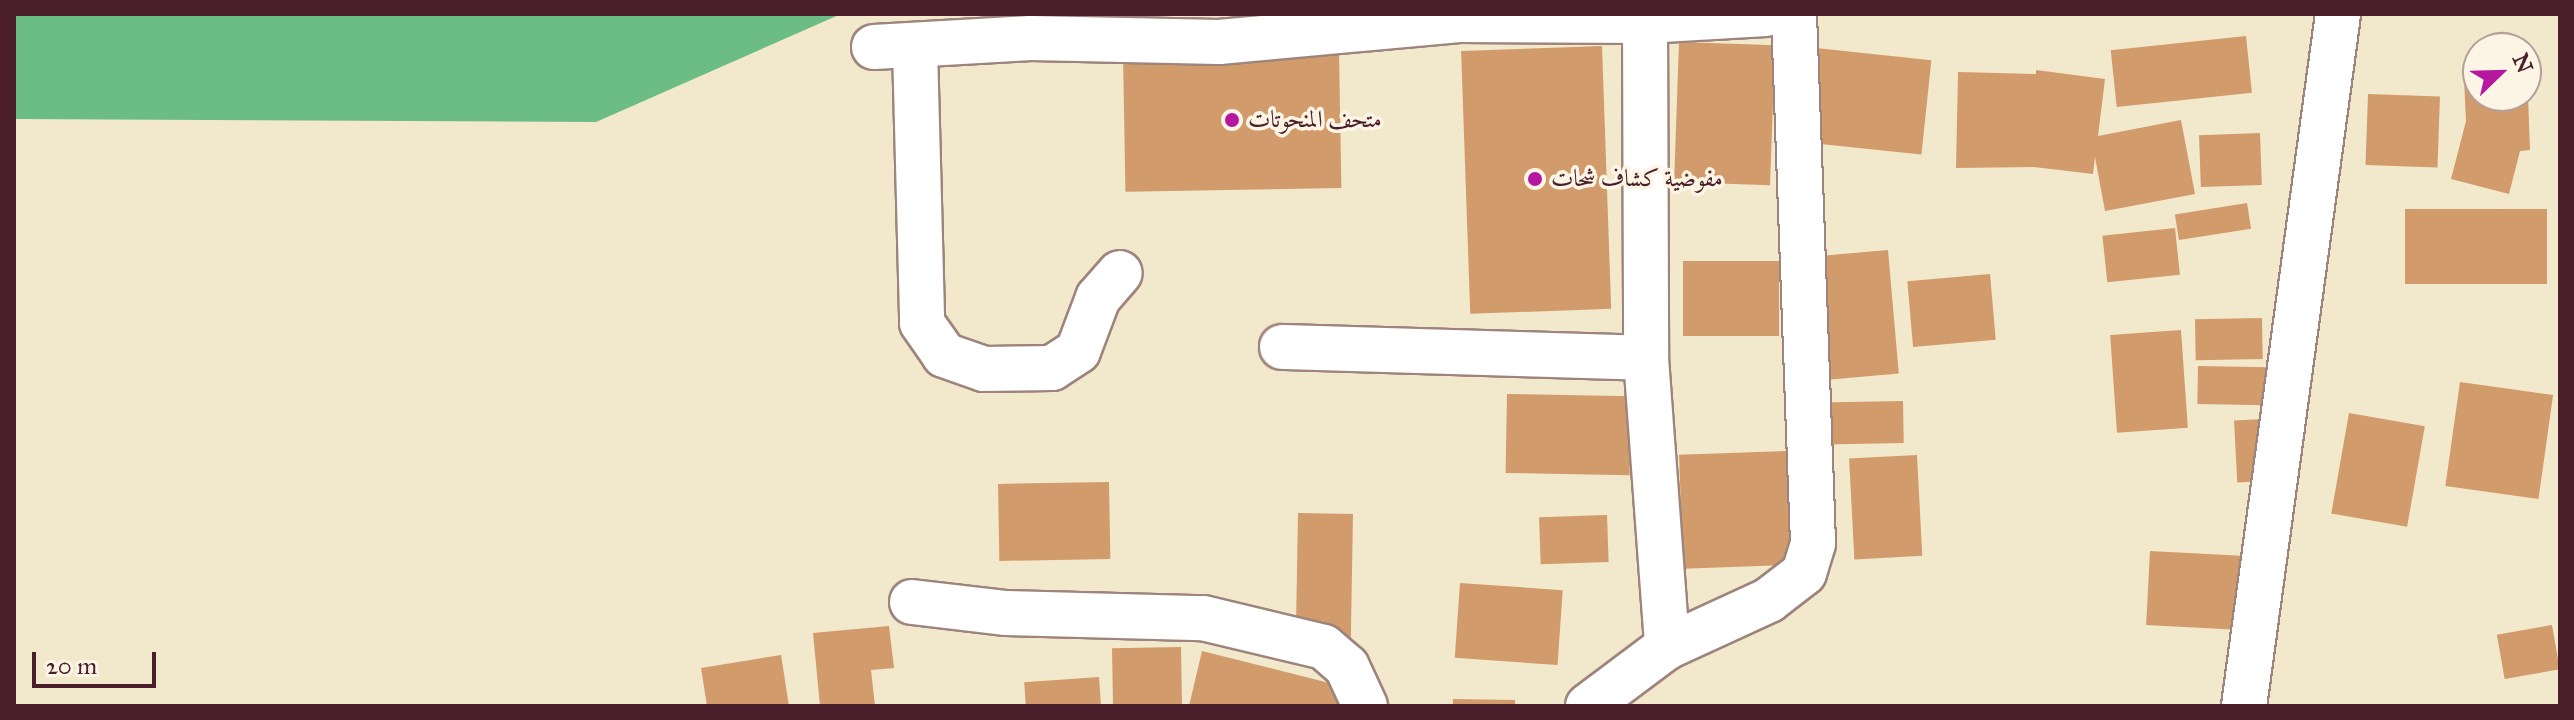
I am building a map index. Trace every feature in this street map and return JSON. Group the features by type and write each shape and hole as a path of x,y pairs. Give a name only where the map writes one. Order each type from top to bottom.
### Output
{"street":[{"path":"1219,42 1283,14"},
{"path":"1120,273 1098,298 1078,351 1052,368 984,369 944,355 922,323 894,48 1031,38 1219,42 1451,17 1645,21 1766,14"},
{"path":"1588,706 1667,647 1769,600 1804,573 1813,543 1794,14"},
{"path":"2244,706 2338,14"},
{"path":"1645,21 1646,358 1667,647"},
{"path":"1282,347 1646,358"},
{"path":"912,602 1006,613 1203,618 1324,647 1347,667 1365,706"}],"green space":[{"path":"14,14 841,14 596,122 14,119"}],"building":[{"path":"2246,36 2252,93 2117,107 2111,50"},
{"path":"1679,42 1775,45 1770,185 1674,182"},
{"name":"مفوضية كشاف شحات","path":"1602,46 1611,309 1470,314 1461,51"},
{"path":"1816,48 1931,60 1921,155 1806,142"},
{"name":"متحف المنحوتات","path":"1339,51 1341,188 1125,192 1123,55"},
{"path":"2036,70 2105,79 2098,136 2181,120 2195,194 2105,211 2095,157 2093,174 2034,167 1956,168 1958,72 2036,74"},
{"path":"2368,94 2440,97 2437,167 2366,165"},
{"path":"2466,112 2529,112 2530,150 2520,151 2509,194 2451,179"},
{"path":"2260,133 2262,185 2201,187 2199,135"},
{"path":"2247,203 2251,229 2179,240 2175,214"},
{"path":"2405,209 2547,209 2547,284 2405,284"},
{"path":"2175,228 2180,275 2107,282 2102,236"},
{"path":"1888,250 1899,374 1828,380 1817,256"},
{"path":"1683,261 1779,261 1779,336 1683,336"},
{"path":"1990,274 1996,340 1913,347 1907,281"},
{"path":"2262,318 2263,359 2196,360 2195,319"},
{"path":"2181,330 2188,428 2117,433 2110,335"},
{"path":"2198,366 2268,367 2267,405 2197,404"},
{"path":"2460,382 2553,395 2538,499 2445,486"},
{"path":"1507,394 1631,396 1630,475 1506,473"},
{"path":"1903,401 1904,443 1823,444 1822,402"},
{"path":"2349,413 2425,426 2407,527 2331,513"},
{"path":"2265,419 2268,481 2237,483 2234,421"},
{"path":"1786,451 1790,565 1683,569 1679,455"},
{"path":"1917,455 1922,556 1854,559 1849,459"},
{"path":"1109,482 1110,559 999,561 998,484"},
{"path":"1298,513 1353,514 1351,637 1296,636"},
{"path":"1607,515 1609,562 1541,564 1539,517"},
{"path":"2150,551 2260,557 2256,631 2146,625"},
{"path":"1460,583 1563,590 1558,665 1455,658"},
{"path":"2552,625 2560,669 2505,679 2497,635"},
{"path":"889,626 894,668 871,670 875,706 820,706 813,633"},
{"path":"1181,647 1182,706 1113,706 1112,648"},
{"path":"1202,651 1345,687 1340,706 1189,706"},
{"path":"781,655 789,706 707,706 701,668"},
{"path":"1099,677 1101,706 1026,706 1024,682"},
{"path":"1453,699 1515,700 1515,706 1453,706"}],"place":[{"name":"متحف المنحوتات","path":"1232,120"},
{"name":"مفوضية كشاف شحات","path":"1535,179"}]}
